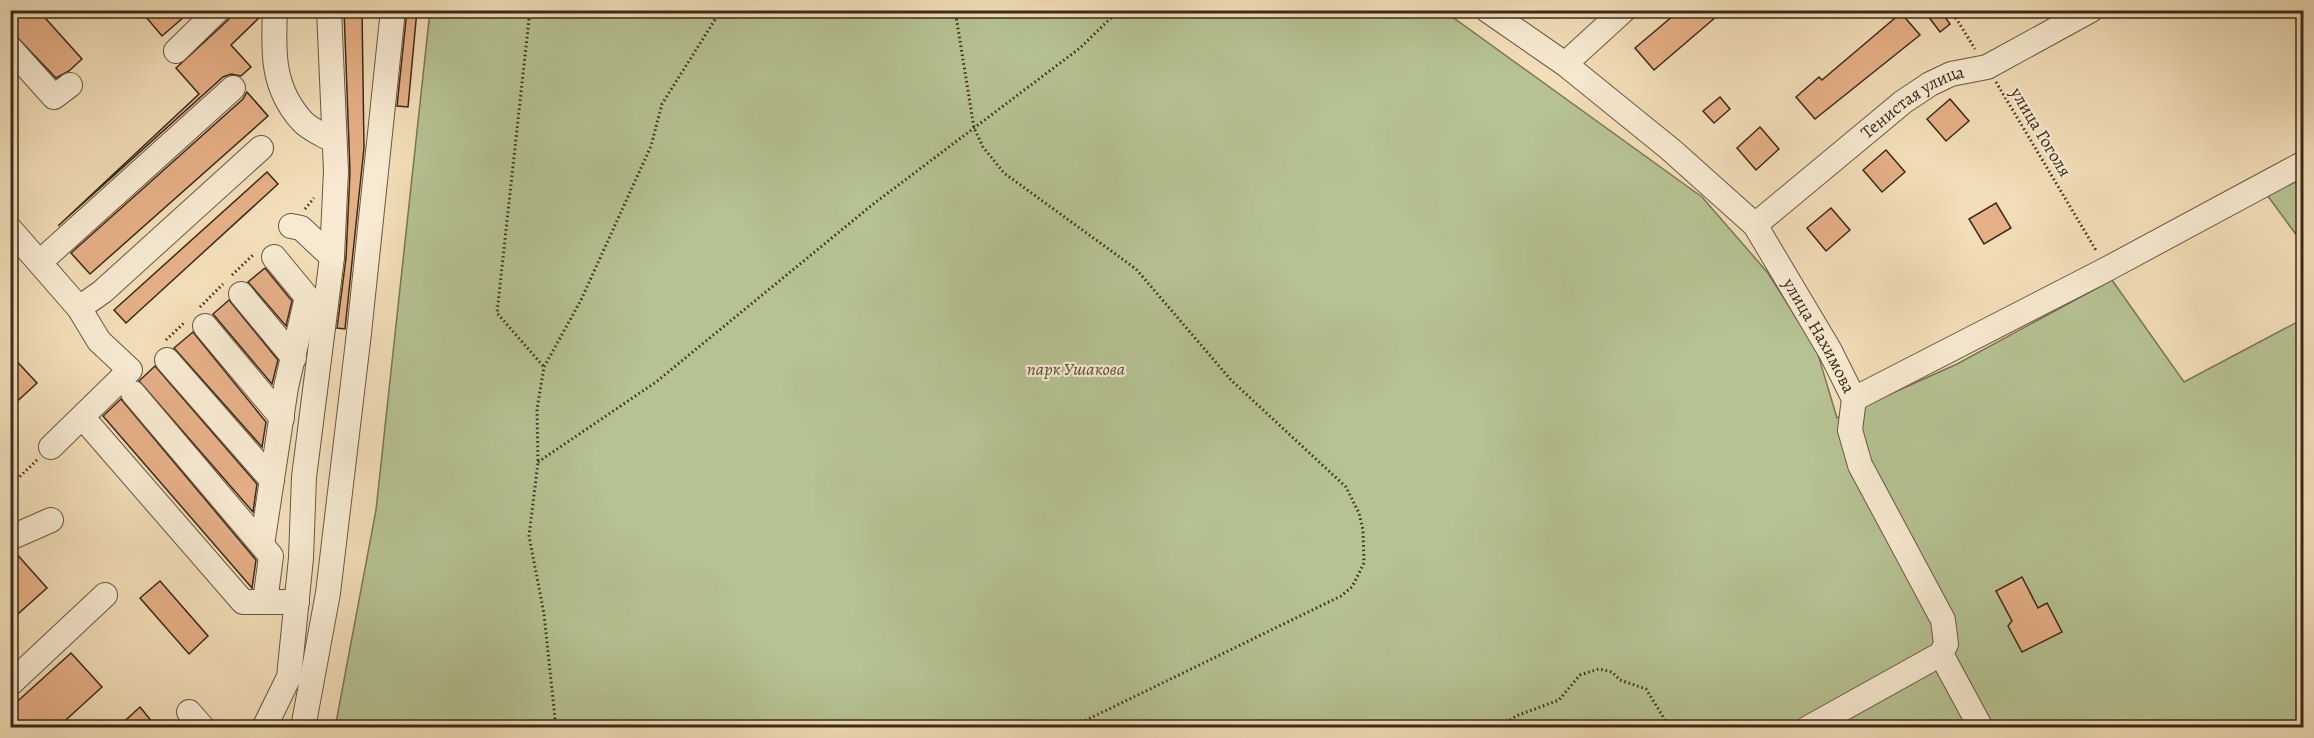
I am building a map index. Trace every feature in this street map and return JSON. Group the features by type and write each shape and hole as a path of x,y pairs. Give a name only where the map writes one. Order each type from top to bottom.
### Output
{"street":[{"path":"176,51 218,10"},
{"path":"275,10 273,56 282,90 303,122 334,141"},
{"path":"264,728 289,677 301,558 304,477 332,257 336,171 329,10"},
{"path":"303,728 328,593 359,333 393,10"},
{"name":"улица Нахимова","path":"1487,10 1565,64 1670,149 1755,225 1830,351 1854,399 2107,269 2304,163"},
{"path":"1565,64 1624,10"},
{"name":"Тенистая улица","path":"1755,225 1903,102 1930,84 1951,74 1987,67 2091,10"},
{"path":"10,48 54,97 70,85"},
{"path":"40,262 233,88"},
{"path":"79,308 102,292 261,148"},
{"path":"291,226 301,228 332,257"},
{"path":"10,229 79,308 99,341 130,370 51,447"},
{"path":"262,545 282,418 308,297 274,257"},
{"path":"241,294 294,358"},
{"path":"205,326 282,418"},
{"path":"316,377 359,333"},
{"path":"167,360 272,480"},
{"path":"133,393 271,556 265,602"},
{"path":"1808,728 1941,654 1946,644 1943,620 1860,465 1850,430 1854,399"},
{"path":"91,427 243,602 297,602"},
{"path":"304,477 344,451"},
{"path":"10,538 51,520"},
{"path":"301,558 335,536"},
{"path":"10,684 105,595"},
{"path":"1941,654 1981,728"}],"path":[{"path":"530,10 497,313 544,367"},
{"path":"556,728 544,614 529,536 538,462 537,409 544,367 580,300 651,146 662,104 721,10"},
{"path":"955,10 974,128 983,147 1004,173 1136,269 1231,380 1346,487 1364,530 1364,563 1352,587 1341,596 1070,728"},
{"path":"538,462 656,382 872,206 1080,48 1119,10"},
{"name":"улица Гоголя","path":"1951,10 2107,269"},
{"path":"10,486 51,447"},
{"path":"1499,728 1516,716 1559,700 1580,675 1599,669 1612,672 1620,680 1646,690 1670,728"}],"green space":[{"name":"парк Ушакова","path":"430,11 1444,11 1702,197 1768,273 1817,351 1837,418 1957,364 2112,280 2184,382 2303,319 2303,727 335,728 376,510"},
{"path":"2303,175 2303,244 2267,195"}],"building":[{"path":"10,10 38,10 82,59 69,71 56,78 10,30"},
{"path":"140,10 192,10 162,36"},
{"path":"235,10 261,10 260,17 231,45 251,67 241,76 231,74 223,77 58,226 199,94 176,68 228,20"},
{"path":"344,10 362,10 364,148 345,329 337,328 346,258 350,172"},
{"path":"407,10 417,10 408,107 397,106"},
{"path":"1680,10 1724,10 1654,70 1635,48"},
{"path":"1935,10 1940,10 1950,24 1940,32 1928,16"},
{"path":"1901,13 1920,35 1815,119 1796,97 1819,77 1822,80"},
{"path":"247,92 268,116 90,274 71,253 243,99"},
{"path":"1720,97 1730,109 1714,123 1703,111"},
{"path":"1950,99 1969,121 1946,141 1927,119"},
{"path":"1760,127 1779,149 1756,170 1737,148"},
{"path":"1886,150 1905,172 1882,192 1863,170"},
{"path":"267,172 278,184 126,323 114,310"},
{"path":"1996,203 2011,228 1984,244 1969,219"},
{"path":"1831,208 1850,230 1826,251 1807,228"},
{"path":"265,268 292,301 286,326 248,282"},
{"path":"229,300 278,360 272,384 213,314"},
{"path":"193,332 266,422 262,447 174,348"},
{"path":"10,354 37,383 10,408"},
{"path":"155,366 257,484 253,512 139,381"},
{"path":"121,399 256,560 252,588 103,416"},
{"path":"14,551 47,588 10,621 10,552"},
{"path":"2022,577 2038,608 2047,603 2062,632 2022,652 2008,626 2012,621 1996,591"},
{"path":"160,581 208,636 189,654 140,598"},
{"path":"71,653 102,687 57,728 10,728 10,708"},
{"path":"140,707 157,728 117,728"}]}
